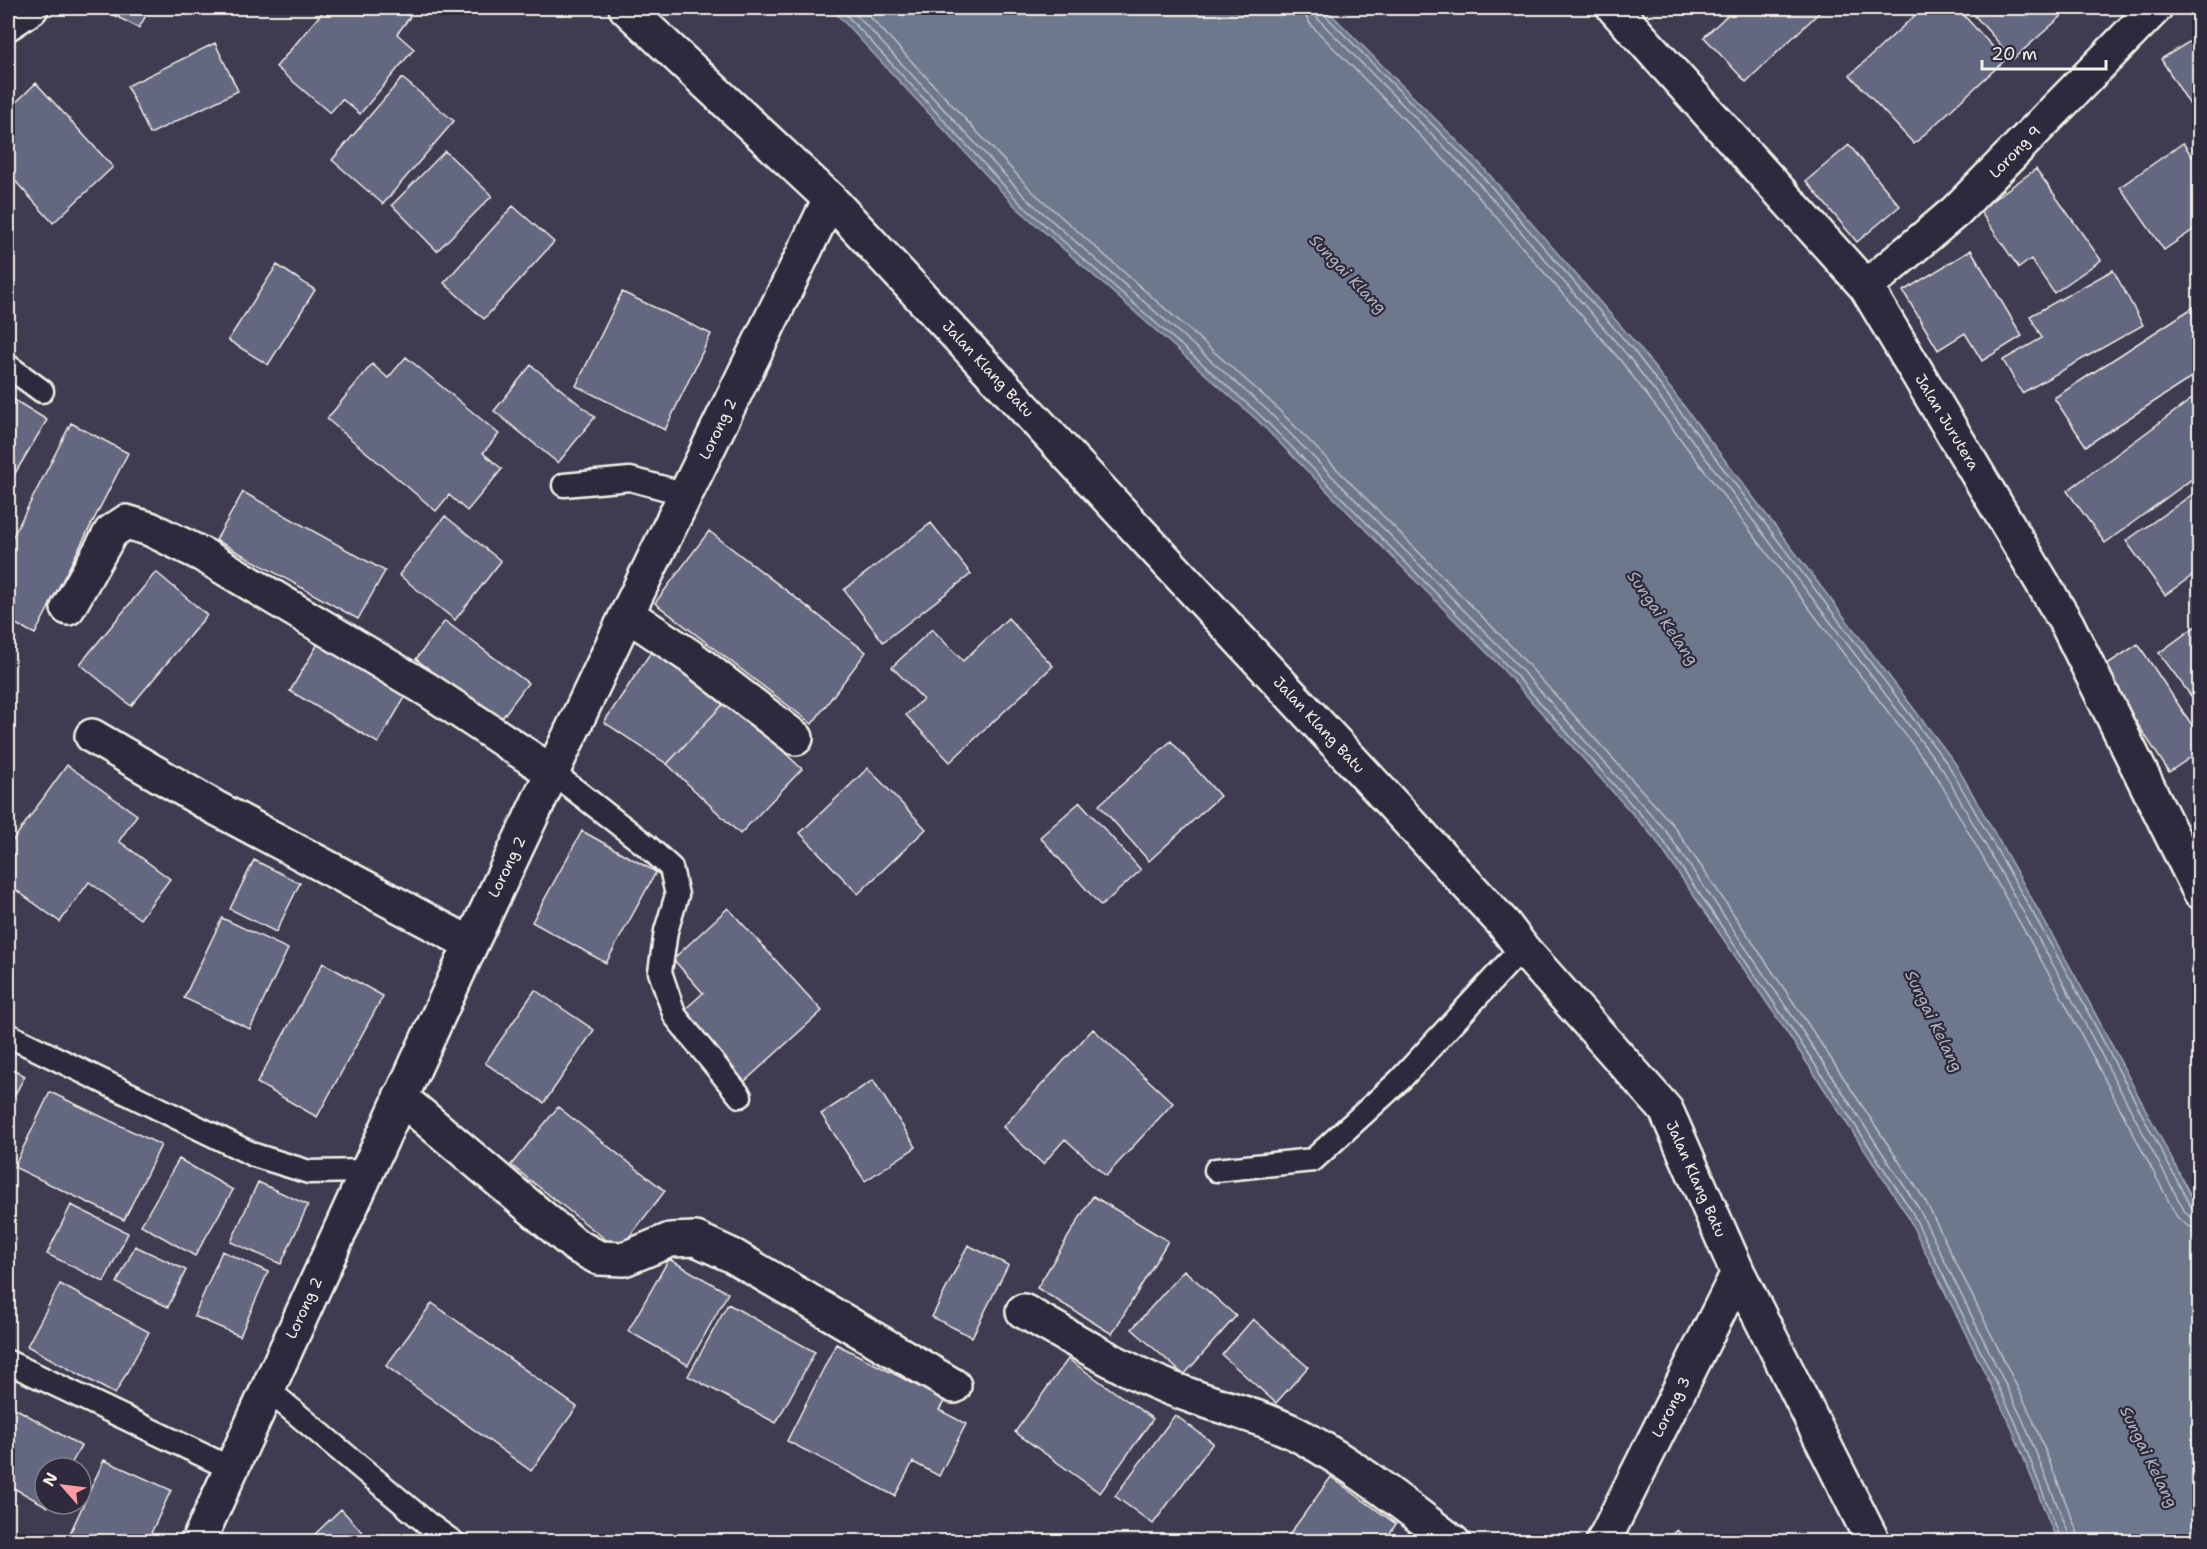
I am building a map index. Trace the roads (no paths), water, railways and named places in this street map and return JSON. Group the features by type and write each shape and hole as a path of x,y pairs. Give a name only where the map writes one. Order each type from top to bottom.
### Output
{"street":[{"path":"8,23 31,8"},
{"name":"Jalan Klang Batu","path":"626,8 830,199 1488,907 1666,1110 1738,1273 1873,1542"},
{"name":"Jalan Jurutera","path":"1614,8 1866,287 2067,624 2199,892"},
{"name":"Lorong 9","path":"1866,287 1956,211 2155,8"},
{"name":"Lorong 2","path":"198,1542 471,944 627,614 830,199"},
{"path":"68,608 111,532 126,522 150,529 203,555 428,690 553,773"},
{"path":"627,614 691,657 796,738"},
{"path":"92,736 214,807 471,944"},
{"path":"400,1097 575,1245 599,1258 624,1259 670,1240 696,1239 733,1256 954,1386"},
{"name":"Lorong 3","path":"1604,1542 1738,1273"},
{"path":"1023,1311 1132,1370 1174,1389 1257,1417 1304,1438 1350,1466 1453,1542"}],"lane":[{"path":"8,366 42,391"},
{"path":"564,485 630,479 686,494"},
{"path":"553,773 647,846 671,868 678,896 666,931 660,972 675,1016 740,1096"},
{"path":"1216,1170 1313,1160 1400,1080 1522,948"},
{"path":"8,1035 254,1155 309,1172 367,1171"},
{"path":"8,1362 230,1468"},
{"path":"267,1389 428,1524 453,1542"}],"water":[{"path":"831,8 1325,8 1480,164 1639,347 1955,763 2077,979 2199,1211 2199,1541 2057,1541 2010,1424 1906,1213 1782,1025 1655,839 1496,662 1256,419 1016,207"}],"water label":[{"name":"Sungai Klang","path":"1348,274"},
{"name":"Sungai Kelang","path":"1663,618"},
{"name":"Sungai Kelang","path":"1934,1021"},
{"name":"Sungai Kelang","path":"2149,1457"}]}
